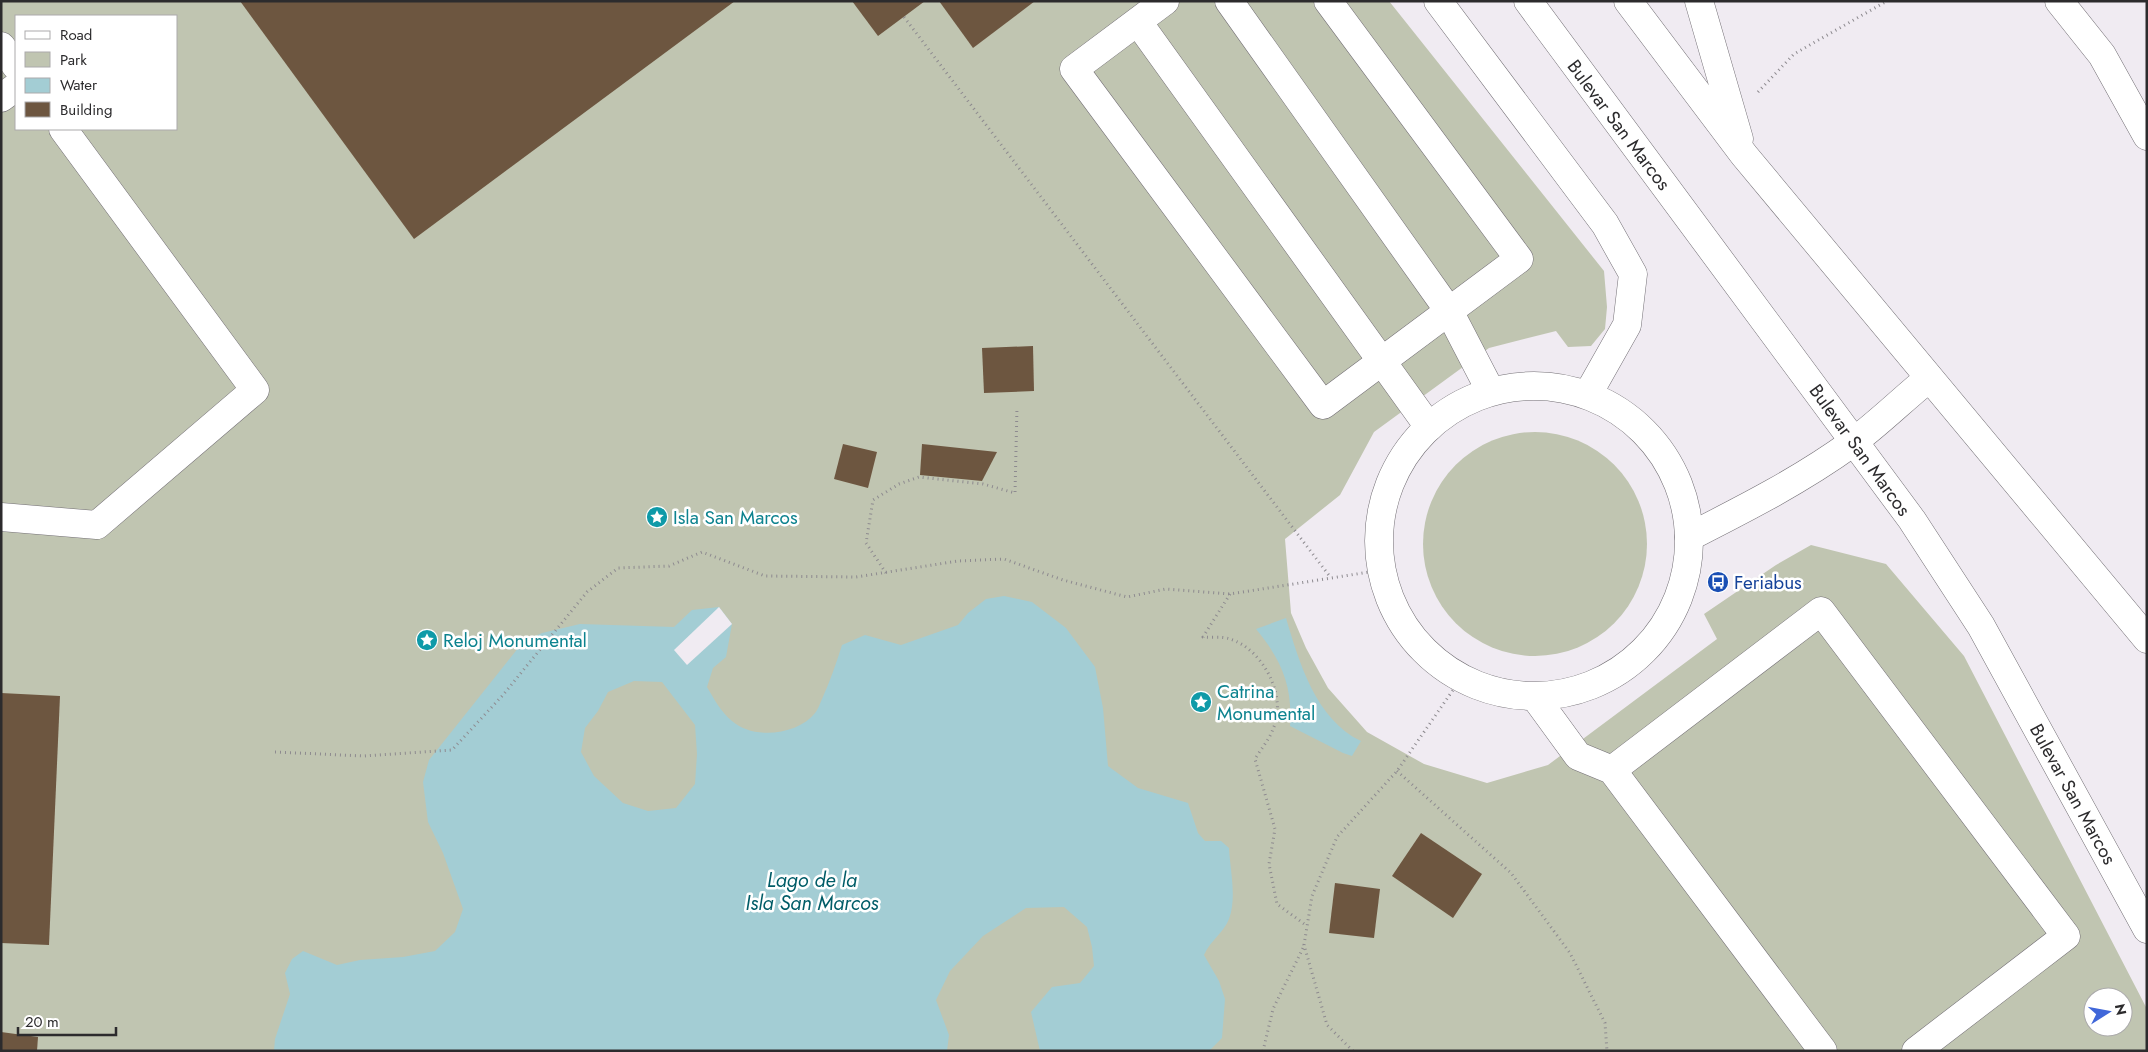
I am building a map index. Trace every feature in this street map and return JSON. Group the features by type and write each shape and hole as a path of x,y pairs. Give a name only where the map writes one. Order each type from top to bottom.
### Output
{"street":[{"path":"1165,1 1074,70 1323,405 1519,259 1328,1"},
{"path":"1228,1 1449,311 1490,390"},
{"path":"1438,1 1605,224 1633,274 1627,325 1588,394"},
{"name":"Bulevar San Marcos","path":"1528,1 1912,520 1981,626 2147,929"},
{"path":"1628,1 1744,155 2147,639"},
{"path":"1699,1 1744,155"},
{"path":"2059,1 2102,54 2147,136"},
{"path":"1138,22 1429,427"},
{"path":"1,46 15,65"},
{"path":"1,98 15,88"},
{"path":"1,518 97,525 255,390 64,130"},
{"path":"1689,537 1777,491 1854,441 1929,378"},
{"path":"1539,384 1588,394 1628,416 1660,450 1681,491 1689,537 1683,586 1661,630 1627,666 1583,689 1535,697 1486,690 1442,667 1407,631 1385,587 1378,538 1387,489 1410,445 1446,411 1490,390 1539,384"},
{"path":"1612,770 1821,611 2066,936 1916,1051"},
{"path":"1535,697 1578,756 1612,770 1823,1051"}],"path":[{"path":"1733,120 1794,54 1887,1"},
{"path":"904,17 1331,578"},
{"path":"886,573 866,543 873,500 899,484 919,478 982,484 1015,493 1016,406"},
{"path":"275,752 364,756 452,750 503,695 587,592 618,568 669,566 702,552 765,576 856,577 958,560 1004,559 1063,580 1128,597 1166,590 1230,594 1382,570"},
{"path":"1230,594 1203,637 1229,638 1251,650 1269,674 1278,706 1274,729 1256,759 1275,829 1269,864 1276,904 1307,926"},
{"path":"1263,1051 1273,1009 1304,945 1312,896 1337,837 1397,771 1462,677"},
{"path":"1397,771 1511,873 1570,953 1605,1023 1607,1051"},
{"path":"1304,945 1327,1025 1353,1051"}],"green space":[{"name":"Isla San Marcos","path":"1,1 1389,1 1604,271 1607,307 1605,329 1591,346 1568,347 1556,331 1489,348 1374,432 1340,495 1285,539 1291,613 1306,648 1328,688 1367,732 1424,764 1487,783 1548,765 1717,639 1704,614 1776,565 1811,545 1886,564 1964,656 2147,1009 2147,1051 1,1051"},
{"path":"1524,432 1546,432 1578,440 1588,445 1606,457 1622,473 1639,501 1645,522 1647,544 1645,566 1639,587 1622,615 1606,631 1578,648 1546,656 1524,656 1492,648 1482,643 1464,631 1448,615 1431,587 1423,555 1423,533 1431,501 1436,491 1448,473 1464,457 1492,440"}],"water":[{"name":"Lago de la Isla San Marcos","path":"1004,596 1032,602 1066,628 1095,667 1103,708 1108,766 1138,788 1188,803 1198,833 1205,841 1221,841 1229,848 1233,893 1231,911 1227,924 1204,955 1219,981 1225,999 1222,1038 1209,1051 1040,1051 1031,1012 1052,987 1080,983 1094,966 1087,927 1064,907 1026,908 983,936 950,971 936,1000 949,1035 947,1051 274,1051 275,1039 290,994 285,973 292,959 303,951 337,965 360,960 403,957 435,951 455,932 463,909 443,853 428,822 423,782 429,760 523,642 542,633 580,624 674,627 692,610 719,607 732,624 726,657 713,668 707,687 724,714 741,727 763,733 775,732 798,726 816,712 842,645 865,635 901,645 958,625 968,613 986,599","holes":["634,681 662,682 695,725 697,754 695,784 676,808 648,811 623,803 594,776 581,752 585,728 598,711 608,692"]},
{"path":"1286,618 1304,671 1321,704 1332,719 1345,731 1361,741 1352,756 1290,726 1289,698 1284,674 1279,662 1256,629"}],"pier":[{"path":"719,607 732,624 687,665 674,650"}],"building":[{"path":"240,1 735,1 414,239"},
{"path":"852,1 925,1 878,36"},
{"path":"939,1 1035,1 973,48"},
{"path":"1033,346 1034,391 984,393 982,348"},
{"path":"843,444 877,452 868,488 834,479"},
{"path":"922,444 997,452 982,481 920,475"},
{"path":"1,693 60,696 49,945 1,943"},
{"path":"1421,833 1482,874 1453,918 1392,876"},
{"path":"1335,883 1380,889 1374,938 1329,933"},
{"path":"1,1032 38,1037 37,1051 1,1051"}],"place":[{"name":"Isla San Marcos","path":"657,517"},
{"name":"Feriabus","path":"1718,582"},
{"name":"Reloj Monumental","path":"427,640"},
{"name":"Catrina Monumental","path":"1201,702"}]}
